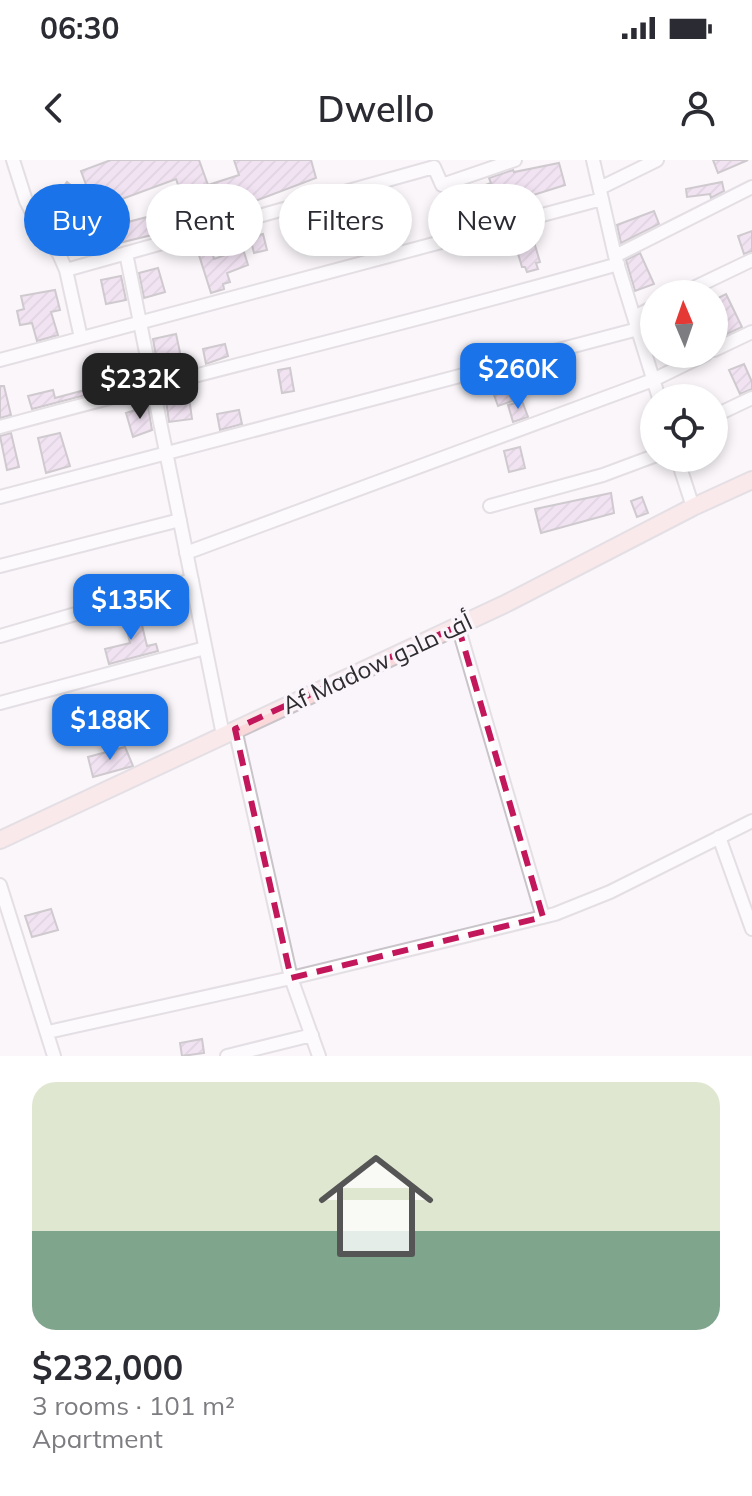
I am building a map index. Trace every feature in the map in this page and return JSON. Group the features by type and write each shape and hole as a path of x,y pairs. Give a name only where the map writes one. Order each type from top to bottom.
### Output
{"street":[{"path":"13,160 26,201 66,270 81,338"},
{"path":"130,252 434,167 442,185 515,160"},
{"path":"593,160 616,260 654,384"},
{"path":"0,360 601,194 657,160"},
{"path":"0,427 153,385 476,305 616,260 752,187"},
{"path":"66,270 115,256"},
{"path":"127,256 205,648 291,978 319,1056"},
{"path":"710,280 752,260"},
{"path":"0,497 640,319"},
{"path":"728,343 752,332"},
{"path":"186,553 653,380 677,368"},
{"path":"728,409 752,398"},
{"path":"490,506 603,475 640,461"},
{"path":"682,472 693,507"},
{"name":"Af Madow أف مادو","path":"0,840 458,626 752,480"},
{"path":"0,566 180,520"},
{"path":"0,636 192,580"},
{"path":"458,626 543,917"},
{"path":"0,703 205,648"},
{"path":"48,1032 543,917 610,892 752,821"},
{"path":"719,837 752,929"},
{"path":"0,885 4,914 54,1056"},
{"path":"227,1056 312,1035"}],"highlighted area":[{"path":"458,626 543,917 291,978 235,729"}],"building":[{"path":"111,160 199,160 208,184 178,184 176,179 162,184 146,184 146,190 130,196 130,184 86,184 81,171"},
{"path":"234,160 311,160 316,178 300,184 279,184 279,192 263,198 263,184 211,184 239,175"},
{"path":"713,160 748,160 718,173"},
{"path":"559,163 565,185 545,191 545,184 488,184 491,183 489,178"},
{"path":"722,182 724,191 711,198 710,194 687,197 686,189"},
{"path":"654,211 659,224 621,243 617,225"},
{"path":"146,217 146,236 130,240 130,221"},
{"path":"752,231 752,251 744,254 738,236"},
{"path":"640,253 652,280 640,280 640,289 635,291 626,260"},
{"path":"199,256 213,256 214,259 245,256 248,265 227,273 230,282 223,284 224,289 211,293"},
{"path":"519,256 538,256 538,269 527,272"},
{"path":"158,268 165,292 144,298 139,273"},
{"path":"121,276 126,300 106,304 101,280"},
{"path":"55,290 60,310 51,312 58,335 37,341 32,323 20,325 17,311 24,309 21,296"},
{"path":"728,298 742,327 728,334"},
{"path":"176,334 181,357 157,362 153,339"},
{"path":"225,344 228,356 206,364 203,349"},
{"path":"479,351 483,361 468,364 465,355"},
{"path":"744,364 752,389 740,394 729,370"},
{"path":"140,368 142,380 120,386 118,372"},
{"path":"290,368 294,391 282,393 278,370"},
{"path":"504,380 512,401 498,406 490,384"},
{"path":"0,386 4,386 11,415 0,418"},
{"path":"96,387 97,392 32,409 28,396 53,390 55,398"},
{"path":"189,397 192,419 169,422 166,400"},
{"path":"522,401 528,417 513,422 508,405"},
{"path":"148,406 152,430 133,437 126,413"},
{"path":"239,410 242,424 220,430 217,414"},
{"path":"11,433 19,467 7,470 0,436"},
{"path":"60,433 70,466 46,473 38,438"},
{"path":"520,447 525,468 509,472 504,451"},
{"path":"611,493 614,513 541,533 535,509"},
{"path":"642,497 648,513 637,517 631,501"},
{"path":"139,613 147,646 156,644 158,651 109,664 105,649 130,643 124,617"},
{"path":"93,696 98,718 80,722 74,700"},
{"path":"125,747 133,766 93,777 88,757"},
{"path":"51,909 58,930 32,937 25,916"},
{"path":"202,1039 204,1053 182,1056 180,1043"}]}
